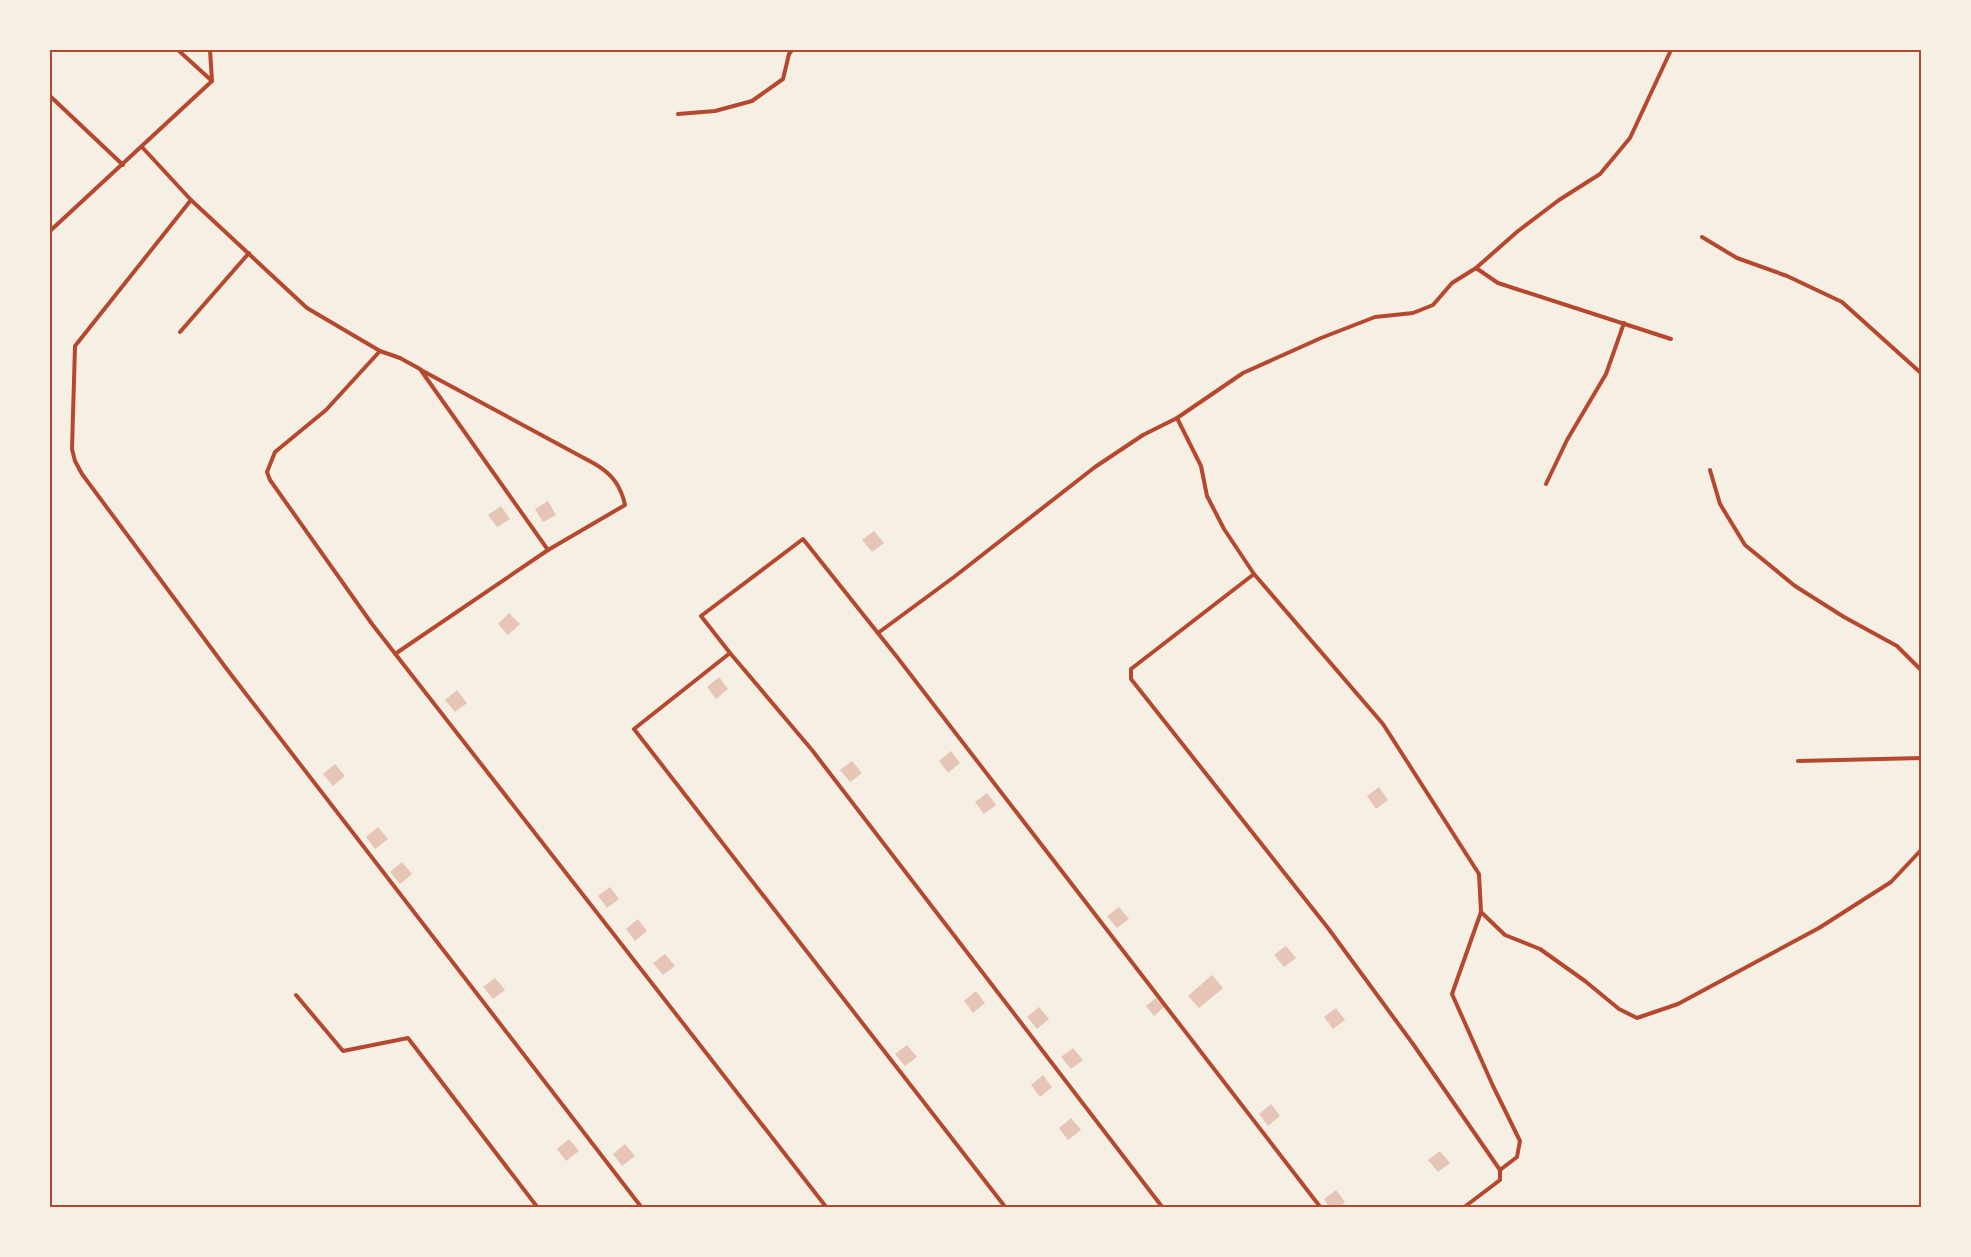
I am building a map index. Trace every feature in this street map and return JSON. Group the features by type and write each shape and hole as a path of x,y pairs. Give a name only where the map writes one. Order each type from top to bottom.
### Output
{"lane":[{"path":"178,50 212,81"},
{"path":"210,50 212,81"},
{"path":"678,114 715,111 752,100 783,79 792,50"},
{"path":"878,633 1095,467 1143,435 1176,418 1243,373 1375,317 1413,313 1433,305 1452,283 1476,268 1518,231 1559,200 1600,174 1630,138 1671,50"},
{"path":"50,231 212,81"},
{"path":"50,96 123,165"},
{"path":"142,147 191,200 307,308 380,351 400,358 595,464 606,471 620,487 625,505 548,550 395,654"},
{"path":"191,200 75,346 72,433 75,461 82,474 226,668 642,1208"},
{"path":"1702,237 1737,258 1787,276 1842,302 1922,374"},
{"path":"180,332 249,253"},
{"path":"1476,268 1498,283 1671,339"},
{"path":"1546,484 1567,440 1606,374 1624,323"},
{"path":"380,351 326,410 275,452 267,472 270,480 372,624 827,1208"},
{"path":"420,369 548,550"},
{"path":"1176,418 1201,466 1207,495 1224,529 1254,574 1383,724 1479,874 1481,912 1452,994 1520,1141 1517,1157 1500,1170"},
{"path":"1710,470 1720,504 1744,544 1795,586 1844,617 1897,646 1922,671"},
{"path":"1163,1208 812,750 701,616 803,539 1321,1208"},
{"path":"1254,574 1131,669 1131,679 1328,928 1413,1044 1500,1170 1500,1180 1462,1208"},
{"path":"730,653 634,729 1006,1208"},
{"path":"1798,761 1922,758"},
{"path":"1481,912 1505,935 1540,949 1619,1009 1637,1018 1678,1004 1819,928 1891,882 1922,849"},
{"path":"296,995 343,1051 408,1038 538,1208"}],"building":[{"path":"548,501 556,515 543,522 535,509"},
{"path":"501,506 510,519 497,527 488,515"},
{"path":"874,531 884,543 872,552 862,540"},
{"path":"509,613 520,624 508,635 498,624"},
{"path":"719,677 728,689 716,699 707,687"},
{"path":"457,690 467,703 455,712 445,700"},
{"path":"951,751 960,763 948,773 939,761"},
{"path":"852,761 862,773 850,782 840,770"},
{"path":"335,764 345,776 333,786 323,774"},
{"path":"1379,787 1388,800 1376,809 1367,796"},
{"path":"987,793 996,805 984,814 975,802"},
{"path":"378,827 388,839 375,849 366,837"},
{"path":"402,862 412,874 400,884 390,872"},
{"path":"610,887 619,899 607,908 598,896"},
{"path":"1119,907 1129,919 1117,928 1107,916"},
{"path":"638,919 647,931 635,941 626,929"},
{"path":"1286,946 1296,958 1284,967 1274,955"},
{"path":"665,954 675,966 663,975 653,963"},
{"path":"1212,975 1223,988 1199,1008 1188,996"},
{"path":"495,978 505,990 493,999 483,987"},
{"path":"976,991 985,1003 973,1013 964,1001"},
{"path":"1156,998 1164,1007 1154,1016 1146,1006"},
{"path":"1039,1007 1049,1019 1037,1029 1027,1017"},
{"path":"1336,1008 1345,1020 1333,1029 1324,1017"},
{"path":"907,1045 917,1057 905,1066 895,1054"},
{"path":"1073,1048 1083,1060 1071,1069 1061,1057"},
{"path":"1043,1075 1052,1087 1040,1097 1031,1085"},
{"path":"1271,1104 1280,1116 1268,1126 1259,1114"},
{"path":"1071,1118 1081,1130 1068,1140 1059,1128"},
{"path":"569,1139 579,1151 566,1161 557,1149"},
{"path":"625,1144 635,1156 622,1166 613,1154"},
{"path":"1440,1151 1450,1163 1438,1172 1428,1160"},
{"path":"1336,1190 1345,1202 1338,1208 1330,1208 1324,1199"}]}
